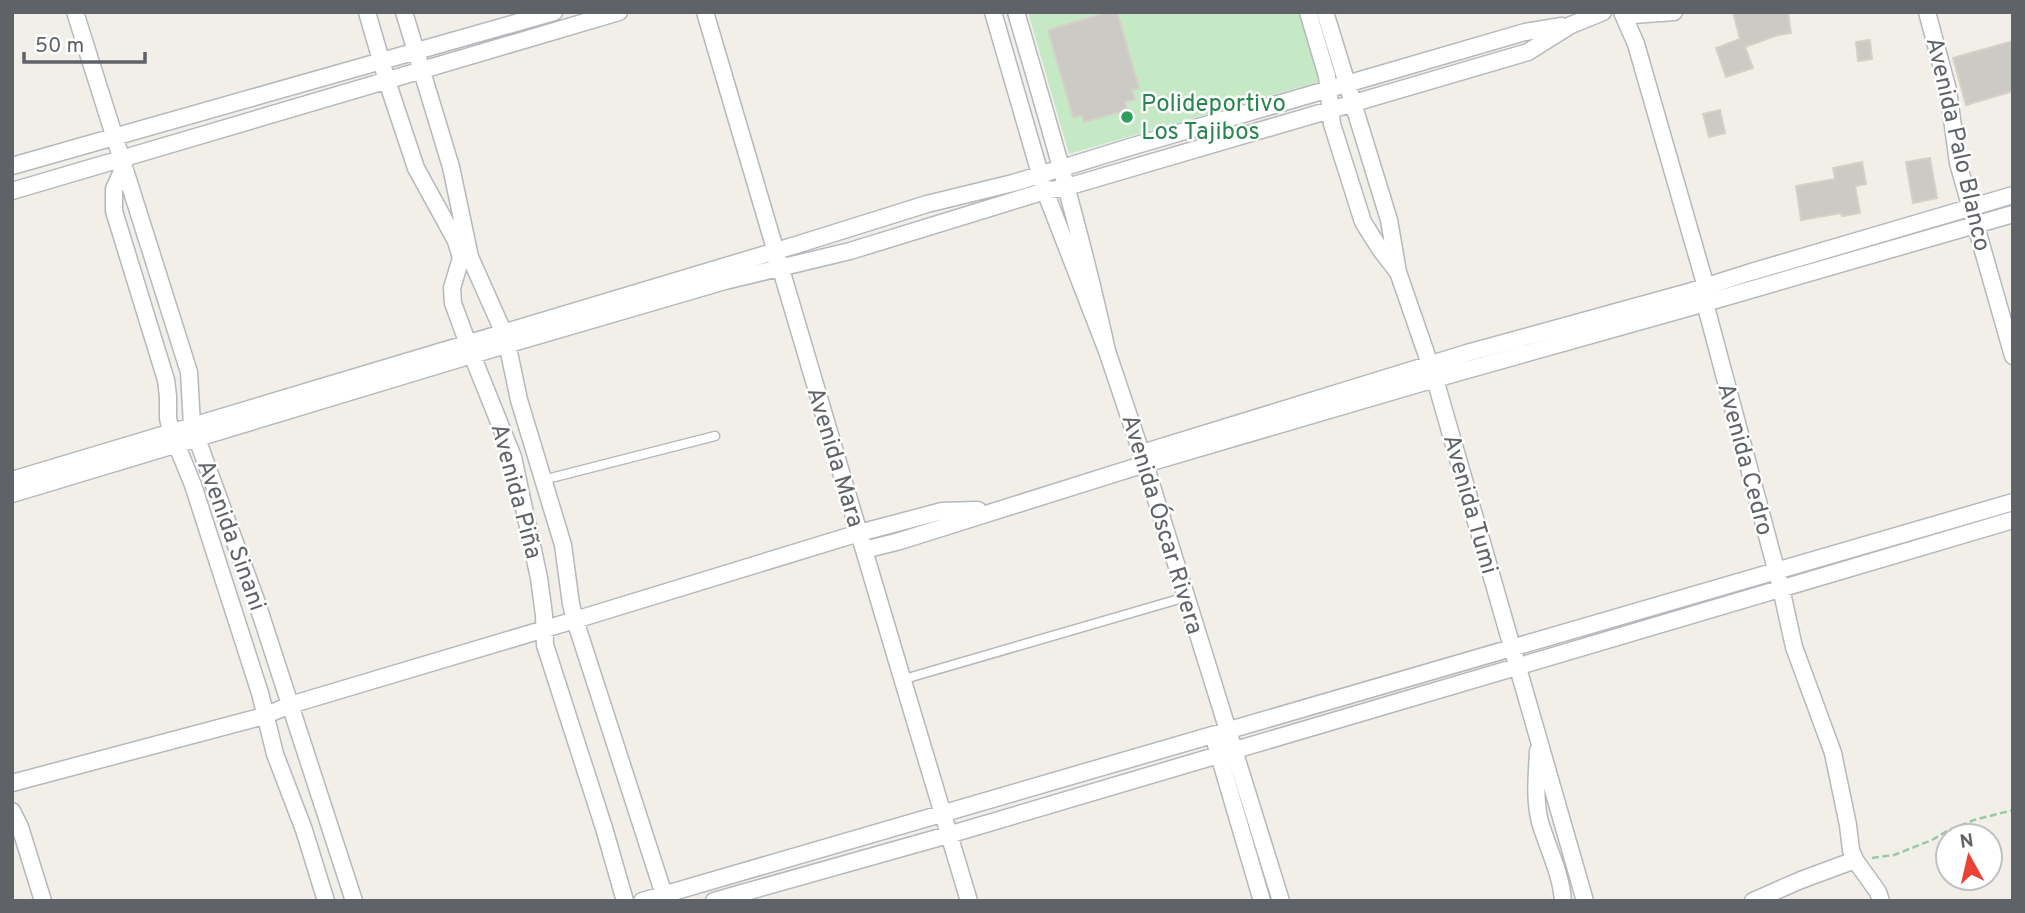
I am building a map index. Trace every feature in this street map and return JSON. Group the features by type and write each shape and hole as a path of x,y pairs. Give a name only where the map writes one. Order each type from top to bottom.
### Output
{"street":[{"name":"Avenida Sinani","path":"75,12 189,372 195,432 256,600 354,901"},
{"name":"Avenida Piña","path":"367,12 416,168 456,241 461,258 452,288 453,303 513,457 540,578 545,645 551,669 604,828 625,901"},
{"name":"Avenida Piña","path":"404,12 451,167 470,257 505,338 519,400 563,545 575,620 665,897"},
{"path":"12,166 554,12"},
{"path":"12,191 123,163 619,12"},
{"name":"Avenida Mara","path":"705,12 901,680 969,901"},
{"name":"Avenida Óscar Rivera","path":"993,12 1045,191 1107,351 1143,458 1217,699 1220,733 1280,901"},
{"name":"Avenida Óscar Rivera","path":"1016,12 1068,187 1107,351"},
{"name":"Avenida Tumi","path":"1308,12 1327,76 1329,110 1363,222 1398,272"},
{"name":"Avenida Tumi","path":"1325,12 1389,220 1398,272 1433,372 1585,901"},
{"path":"505,338 850,251 1045,191 1068,187 1528,52 1571,25 1603,12"},
{"name":"Avenida Cedro","path":"1622,12 1636,44 1705,295 1794,647 1833,753 1851,850 1881,901"},
{"path":"1629,12 1633,15 1674,12"},
{"name":"Avenida Palo Blanco","path":"1927,12 1948,90 1958,163 2013,356"},
{"path":"12,480 195,432 505,338 927,204 1013,183 1525,32 1571,25"},
{"name":"Avenida Sinani","path":"123,163 114,189 114,211 166,380 168,418 193,485 260,693 275,754 304,830 326,901"},
{"path":"1705,295 2013,195"},
{"path":"864,551 996,510 1143,458 1433,372 1467,353 1705,295 2013,214"},
{"path":"12,494 174,438"},
{"path":"642,901 665,897 2013,502"},
{"path":"12,783 264,716 290,705 859,533 942,511 996,510"},
{"path":"714,901 948,835 2013,520"},
{"name":"Avenida Tumi","path":"1538,738 1536,796 1540,821 1560,880 1563,901"},
{"name":"Avenida Óscar Rivera","path":"1226,752 1262,901"},
{"path":"12,811 20,827 43,901"},
{"path":"1753,901 1855,860"}],"lane":[{"path":"543,480 715,436"},
{"path":"901,680 1186,597"}],"path":[{"path":"1855,860 1894,855 1974,820 2013,810"}],"green space":[{"name":"Polideportivo Los Tajibos","path":"1028,12 1301,12 1321,81 1069,154"}],"building":[{"path":"1117,12 1139,88 1132,90 1135,99 1125,102 1127,110 1084,122 1082,115 1073,117 1048,30"},
{"path":"1733,12 1788,12 1791,33 1745,47 1753,68 1726,77 1716,48 1740,39"},
{"path":"1870,40 1872,59 1858,61 1856,42"},
{"path":"2013,41 2013,91 1966,105 1953,58"},
{"path":"1720,110 1725,133 1709,137 1703,114"},
{"path":"1930,158 1937,198 1913,203 1906,162"},
{"path":"1862,162 1866,184 1855,186 1860,213 1842,216 1841,213 1801,220 1796,186 1835,179 1833,168"}],"place":[{"name":"Polideportivo Los Tajibos","path":"1127,117"}]}
